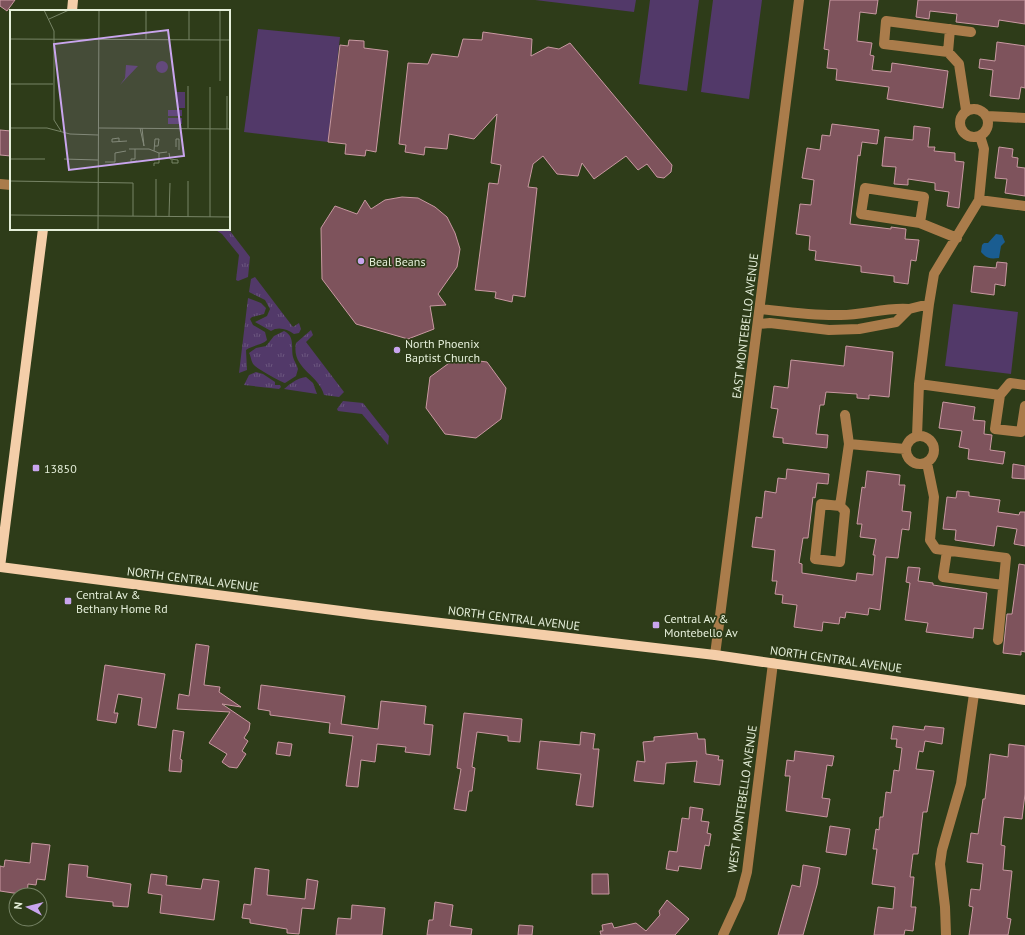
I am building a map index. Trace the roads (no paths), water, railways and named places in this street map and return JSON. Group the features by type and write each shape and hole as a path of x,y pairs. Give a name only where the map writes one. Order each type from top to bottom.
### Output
{"main road":[{"path":"72,10 73,0"},
{"path":"0,567 43,230"},
{"name":"NORTH CENTRAL AVENUE","path":"0,567 372,615 715,655 974,694 1025,700"}],"street":[{"name":"EAST MONTEBELLO AVENUE","path":"715,655 799,0"},
{"path":"966,110 959,64 948,52 884,44 886,21 971,32"},
{"path":"948,52 950,29"},
{"path":"987,116 988,121 986,130 980,136 970,137 962,132 959,123 960,118 966,110 980,110 987,116 1025,118"},
{"path":"917,436 919,384 934,274 979,200 984,149 980,136"},
{"path":"0,184 10,185"},
{"path":"920,223 924,198 865,188 861,214 920,223 956,238"},
{"path":"979,200 1025,206"},
{"path":"760,309 822,316 843,315 894,308 909,309 929,304"},
{"path":"758,324 770,323 829,330 859,329 896,322 909,309"},
{"path":"1024,387 1010,383 1000,395 995,429 1021,432 1025,406"},
{"path":"919,384 1000,395"},
{"path":"840,506 849,444 846,415"},
{"path":"917,436 926,437 933,444 934,454 927,463 919,465 911,462 905,449 909,441 917,436"},
{"path":"849,444 905,449"},
{"path":"927,463 934,497 930,540 936,549 1006,558 998,640"},
{"path":"821,504 840,506 845,511 840,562 815,559 821,504"},
{"path":"947,551 943,577 1003,585"},
{"name":"WEST MONTEBELLO AVENUE","path":"723,935 740,898 747,872 774,663"},
{"path":"946,935 945,907 940,864 942,850 961,784 974,694"}],"water":[{"path":"996,234 1002,235 1005,242 1001,246 999,258 989,258 981,252 982,245 984,243 988,243"}],"place":[{"name":"Beal Beans","path":"361,261"},
{"name":"North Phoenix Baptist Church","path":"397,350"},
{"name":"13850","path":"36,468"},
{"name":"Central Av & Bethany Home Rd","path":"68,601"},
{"name":"Central Av & Montebello Av","path":"656,625"}]}
